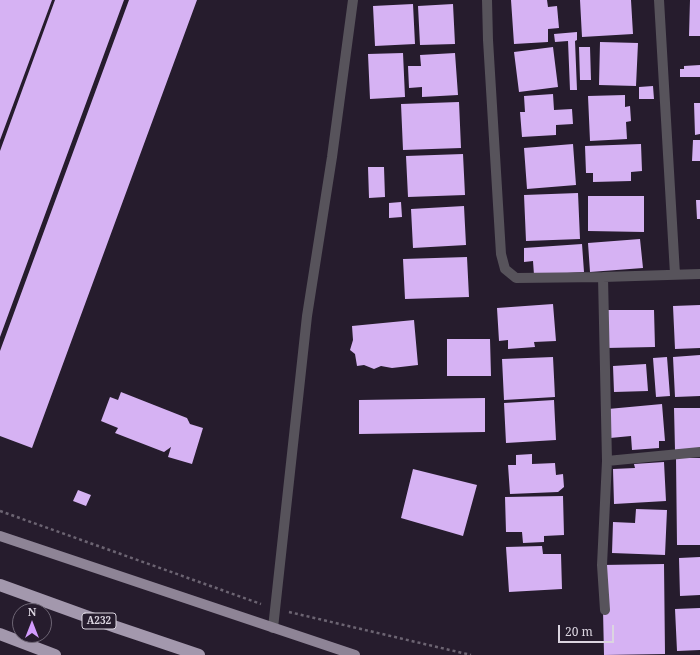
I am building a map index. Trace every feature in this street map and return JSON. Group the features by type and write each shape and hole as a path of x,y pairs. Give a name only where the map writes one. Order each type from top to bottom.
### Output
{"highway":[{"name":"A232","path":"0,585 199,655"},
{"path":"0,634 54,655"}],"main road":[{"path":"0,536 355,655"}],"street":[{"path":"273,628 307,316 332,157 353,0"},
{"path":"487,0 488,40 501,254 505,269 516,278 700,274"},
{"path":"659,0 675,274"},
{"path":"603,277 607,461 602,565 605,610"},
{"path":"607,461 700,452"}],"path":[{"path":"0,511 275,609 471,655"}],"building":[{"path":"0,0 52,0 0,140"},
{"path":"55,0 124,0 0,337 0,151"},
{"path":"129,0 197,0 32,448 0,436 0,351"},
{"path":"511,0 547,0 548,7 557,6 559,28 548,29 548,42 514,44"},
{"path":"580,0 631,0 633,34 582,37"},
{"path":"690,0 700,0 700,36 689,36"},
{"path":"413,4 415,44 375,46 373,6"},
{"path":"453,4 455,44 420,45 418,6"},
{"path":"577,32 577,40 575,41 577,90 570,90 568,41 555,42 554,34"},
{"path":"600,42 638,43 636,86 599,85"},
{"path":"553,47 558,87 519,92 514,52"},
{"path":"579,47 590,47 591,80 580,80"},
{"path":"403,53 405,97 370,99 368,54"},
{"path":"455,53 458,95 422,97 422,87 409,88 408,66 421,66 420,55"},
{"path":"700,65 700,77 680,77 680,69 684,69 684,66"},
{"path":"653,86 654,99 639,99 639,87"},
{"path":"553,94 554,110 572,109 573,124 556,125 556,135 522,137 520,112 525,112 524,96"},
{"path":"625,95 625,107 630,106 631,121 626,122 627,139 590,141 588,96"},
{"path":"459,102 461,148 403,150 401,104"},
{"path":"694,103 700,103 700,134 695,135"},
{"path":"693,140 700,140 700,161 692,161"},
{"path":"573,144 576,185 527,189 524,148"},
{"path":"641,144 642,171 631,172 631,181 593,182 593,173 586,173 585,146"},
{"path":"463,154 465,195 408,197 406,156"},
{"path":"368,167 384,167 385,197 369,198"},
{"path":"578,193 580,239 526,241 524,195"},
{"path":"588,196 644,196 644,232 588,231"},
{"path":"696,200 700,200 700,219 697,219"},
{"path":"401,202 402,217 389,218 389,203"},
{"path":"464,206 466,245 413,248 411,209"},
{"path":"640,239 643,268 590,272 588,243"},
{"path":"582,244 584,272 534,275 533,261 524,262 524,248"},
{"path":"467,257 469,297 405,299 403,259"},
{"path":"553,304 556,341 534,342 535,347 508,349 508,340 499,341 497,308"},
{"path":"700,305 700,348 675,349 673,306"},
{"path":"606,310 654,310 655,347 606,348"},
{"path":"414,320 418,365 392,368 381,366 374,369 364,365 357,366 355,354 350,350 353,340 352,326"},
{"path":"447,339 490,339 491,376 447,376"},
{"path":"700,355 700,396 675,397 673,357"},
{"path":"553,357 555,397 504,400 502,359"},
{"path":"667,357 670,396 656,397 653,358"},
{"path":"646,364 648,391 614,392 613,366"},
{"path":"121,392 187,418 190,424 203,428 192,464 168,457 171,447 164,452 115,433 118,428 101,421 110,397 118,400"},
{"path":"485,398 485,432 359,434 359,400"},
{"path":"554,400 556,440 506,443 504,403"},
{"path":"662,404 665,441 659,441 659,448 632,450 631,436 610,438 608,409"},
{"path":"674,408 700,408 700,449 675,450"},
{"path":"532,454 532,464 555,463 556,475 563,474 564,487 558,492 510,494 508,465 516,465 516,455"},
{"path":"676,458 700,458 700,545 677,545"},
{"path":"664,462 666,501 614,504 613,469 635,468 634,464"},
{"path":"413,469 477,485 463,536 401,518"},
{"path":"78,490 91,495 86,506 73,501"},
{"path":"563,496 564,535 544,536 544,542 523,543 522,532 506,532 505,497"},
{"path":"636,509 667,510 665,555 612,553 613,522 635,523"},
{"path":"542,546 543,554 561,554 562,589 509,592 506,547"},
{"path":"700,557 700,595 680,596 679,558"},
{"path":"664,564 665,654 604,655 602,565"},
{"path":"700,608 700,650 677,651 675,609"}]}
